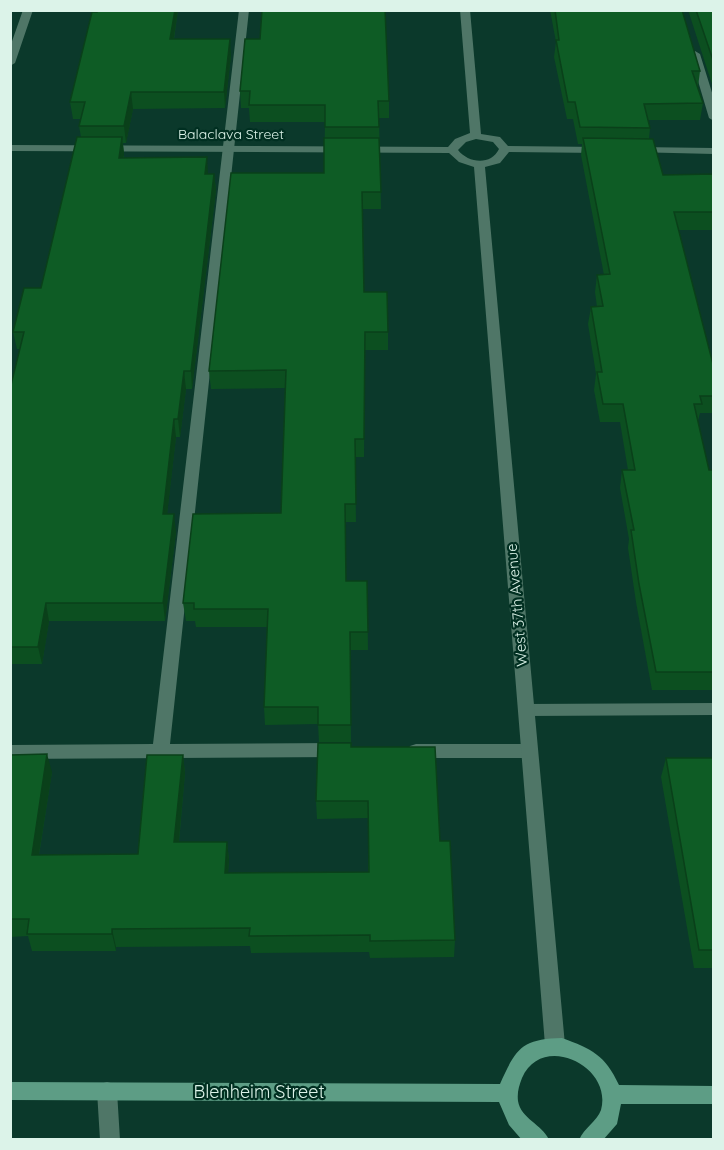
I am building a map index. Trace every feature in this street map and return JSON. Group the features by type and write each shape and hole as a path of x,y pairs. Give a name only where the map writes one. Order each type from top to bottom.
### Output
{"street":[{"path":"10,63 28,10"},
{"path":"161,750 244,10"},
{"path":"465,10 476,136"},
{"path":"692,43 714,118"},
{"path":"505,149 504,155 499,160 479,164 460,159 452,150 459,140 476,136 496,139 505,149 714,151"},
{"name":"Balaclava Street","path":"10,148 452,150"},
{"name":"West 37th Avenue","path":"479,164 555,1045"},
{"path":"526,710 714,710"},
{"path":"10,752 352,750"},
{"path":"400,751 530,751"},
{"path":"539,1140 524,1130 511,1112 507,1093 510,1074 520,1059 536,1049 555,1045 576,1049 593,1059 606,1075 613,1094 611,1114 600,1131 589,1140"},
{"name":"Blenheim Street","path":"10,1091 507,1093"},
{"path":"106,1091 110,1140"},
{"path":"613,1094 714,1095"}],"building":[{"path":"97,10 175,10 170,39 230,39 224,92 131,92 124,126 79,126 85,102 70,102 92,12 97,12"},
{"path":"262,10 385,10 389,101 378,101 379,127 325,127 325,105 249,105 250,91 240,91 245,39 260,39"},
{"path":"555,10 682,10 700,71 692,71 703,103 644,104 650,128 580,127 575,102 568,102 556,40 559,40"},
{"path":"696,10 714,10 714,63"},
{"path":"77,137 122,137 119,158 207,157 205,174 214,174 191,371 184,371 178,419 174,419 163,514 174,514 163,603 46,603 38,647 10,647 10,389 24,332 13,332 24,288 41,288"},
{"path":"324,138 379,138 381,192 362,192 364,292 387,292 388,332 365,332 364,439 355,439 356,504 345,504 346,581 367,581 368,632 350,632 351,725 318,725 318,707 264,707 268,609 194,609 194,603 183,603 193,514 281,513 286,370 209,371 231,173 324,173"},
{"path":"583,138 653,139 663,175 714,174 714,212 674,212 714,368 714,396 700,396 702,404 694,404 709,470 714,470 714,672 656,672 639,584 631,530 634,530 622,470 635,470 623,404 603,404 597,372 602,372 591,307 603,306 597,275 610,274"},
{"path":"318,743 351,743 351,747 435,747 440,841 450,841 455,940 370,941 370,935 249,936 250,928 112,929 112,934 27,934 29,919 10,919 10,755 47,754 32,855 138,854 147,755 183,755 174,842 227,842 225,873 369,872 368,801 316,801"},
{"path":"666,758 714,758 714,950 699,950"}]}
